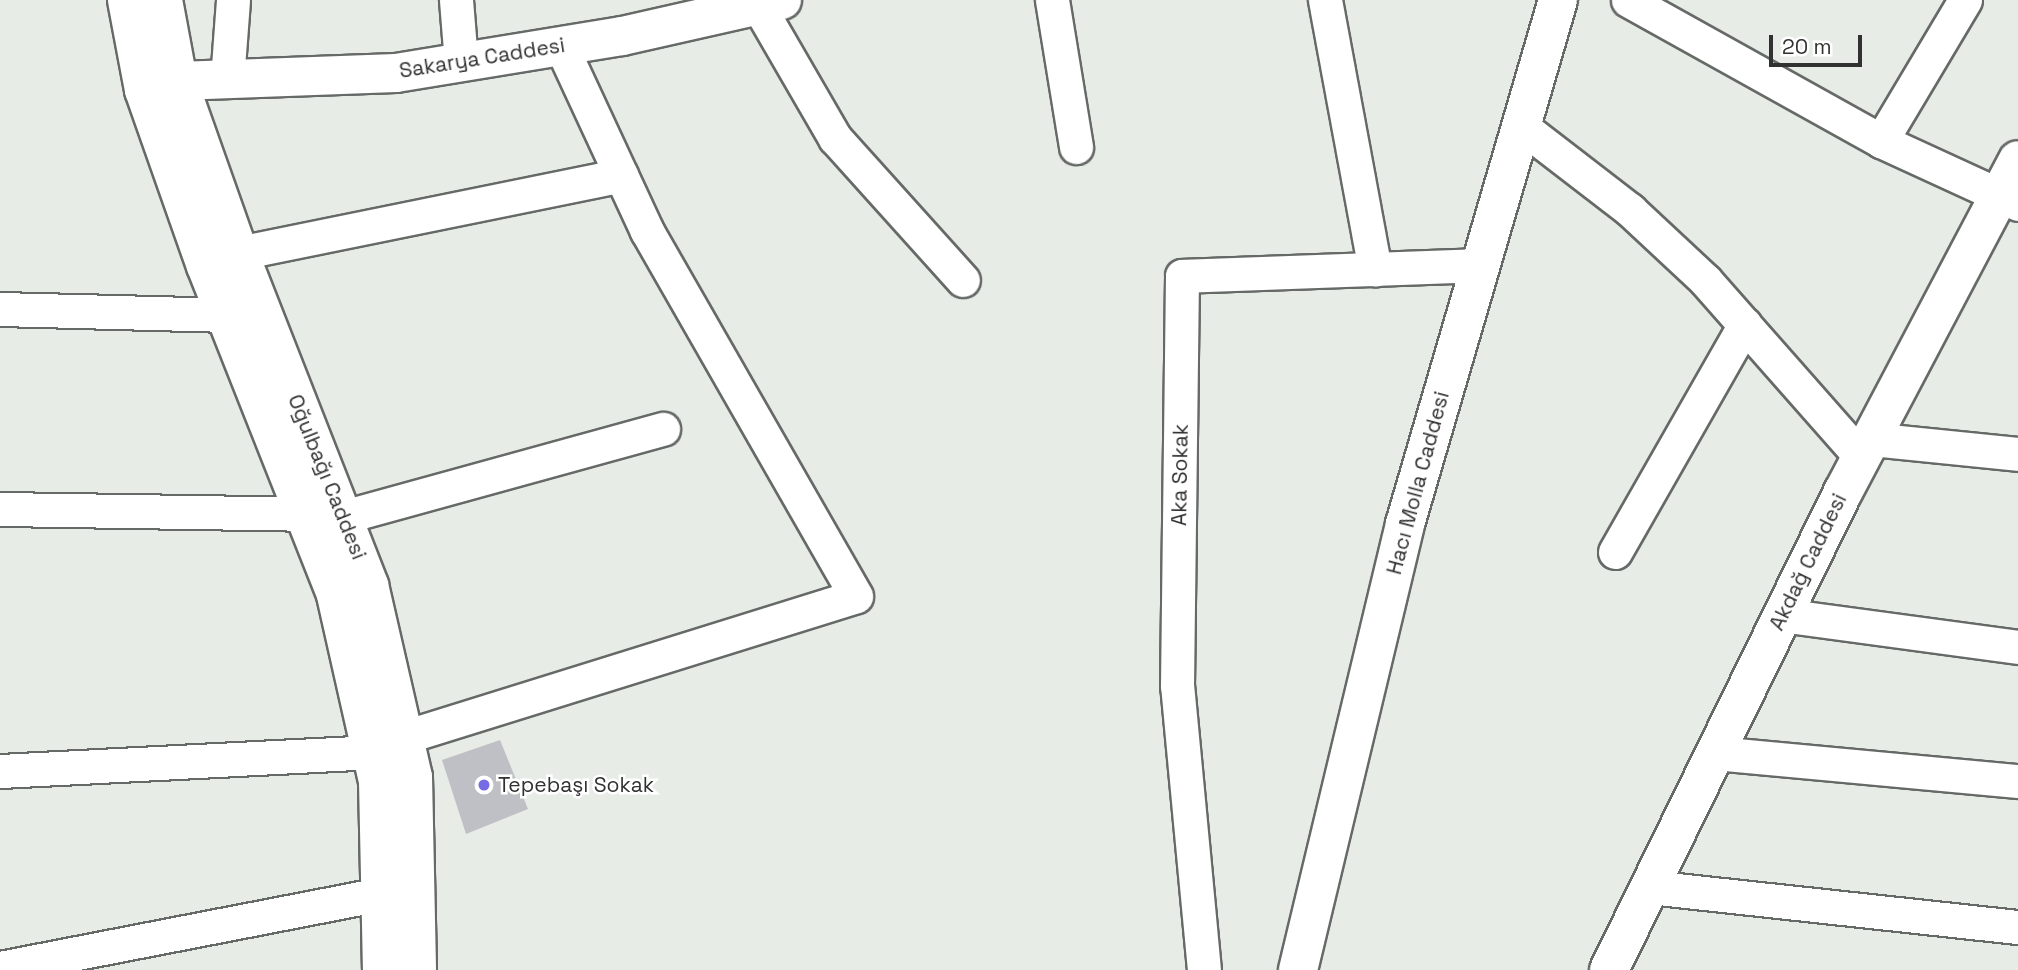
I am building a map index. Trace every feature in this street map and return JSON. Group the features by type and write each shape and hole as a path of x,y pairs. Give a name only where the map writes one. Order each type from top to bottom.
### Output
{"street":[{"name":"Oğulbağı Caddesi","path":"127,0 144,90 225,315 336,595 388,744 413,777 417,970"},
{"name":"Oğulbağı Caddesi","path":"163,0 178,81 239,253 369,585 388,744 378,780 382,970"},
{"path":"227,79 233,0"},
{"path":"456,0 461,62"},
{"path":"1052,0 1076,147"},
{"path":"1325,0 1375,269"},
{"name":"Hacı Molla Caddesi","path":"1297,970 1405,524 1558,0"},
{"path":"1628,0 1881,141 2007,200"},
{"path":"1881,141 1965,0"},
{"path":"765,2 835,138 963,280"},
{"name":"Sakarya Caddesi","path":"178,81 396,73 561,46 765,2"},
{"path":"0,771 388,744 856,596 647,231 561,46"},
{"path":"1521,126 1630,209 1705,280 1866,448 2018,454"},
{"name":"Akdağ Caddesi","path":"1609,970 1866,448 2007,200 2018,160"},
{"path":"239,253 621,175"},
{"name":"Aka Sokak","path":"1204,970 1177,686 1182,276 1480,265"},
{"path":"0,309 225,315"},
{"path":"1615,552 1745,324"},
{"path":"343,517 663,429"},
{"path":"0,509 304,514"},
{"path":"1782,615 2018,647"},
{"path":"1715,753 2018,781"},
{"path":"1649,887 2018,928"},
{"path":"0,968 380,894"}],"building":[{"name":"Tepebaşı Sokak","path":"500,740 528,809 466,834 442,760"}],"place":[{"name":"Tepebaşı Sokak","path":"484,785"}]}
